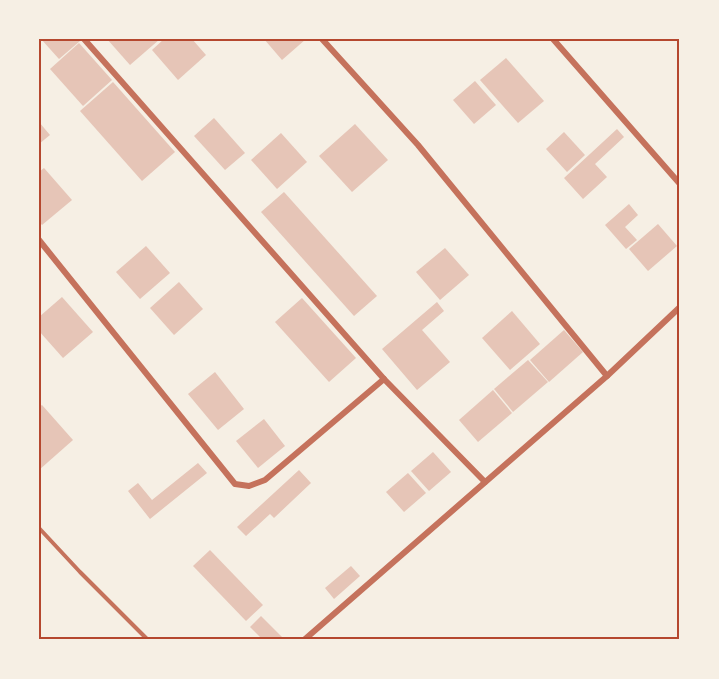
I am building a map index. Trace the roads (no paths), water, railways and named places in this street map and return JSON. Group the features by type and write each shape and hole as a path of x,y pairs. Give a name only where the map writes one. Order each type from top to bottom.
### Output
{"street":[{"path":"84,39 384,379 485,482"},
{"path":"322,39 418,145 607,376"},
{"path":"553,39 680,184"},
{"path":"39,240 235,484 249,486 265,480 384,379"},
{"path":"304,640 607,376 680,307"}],"lane":[{"path":"39,528 148,640"}]}
